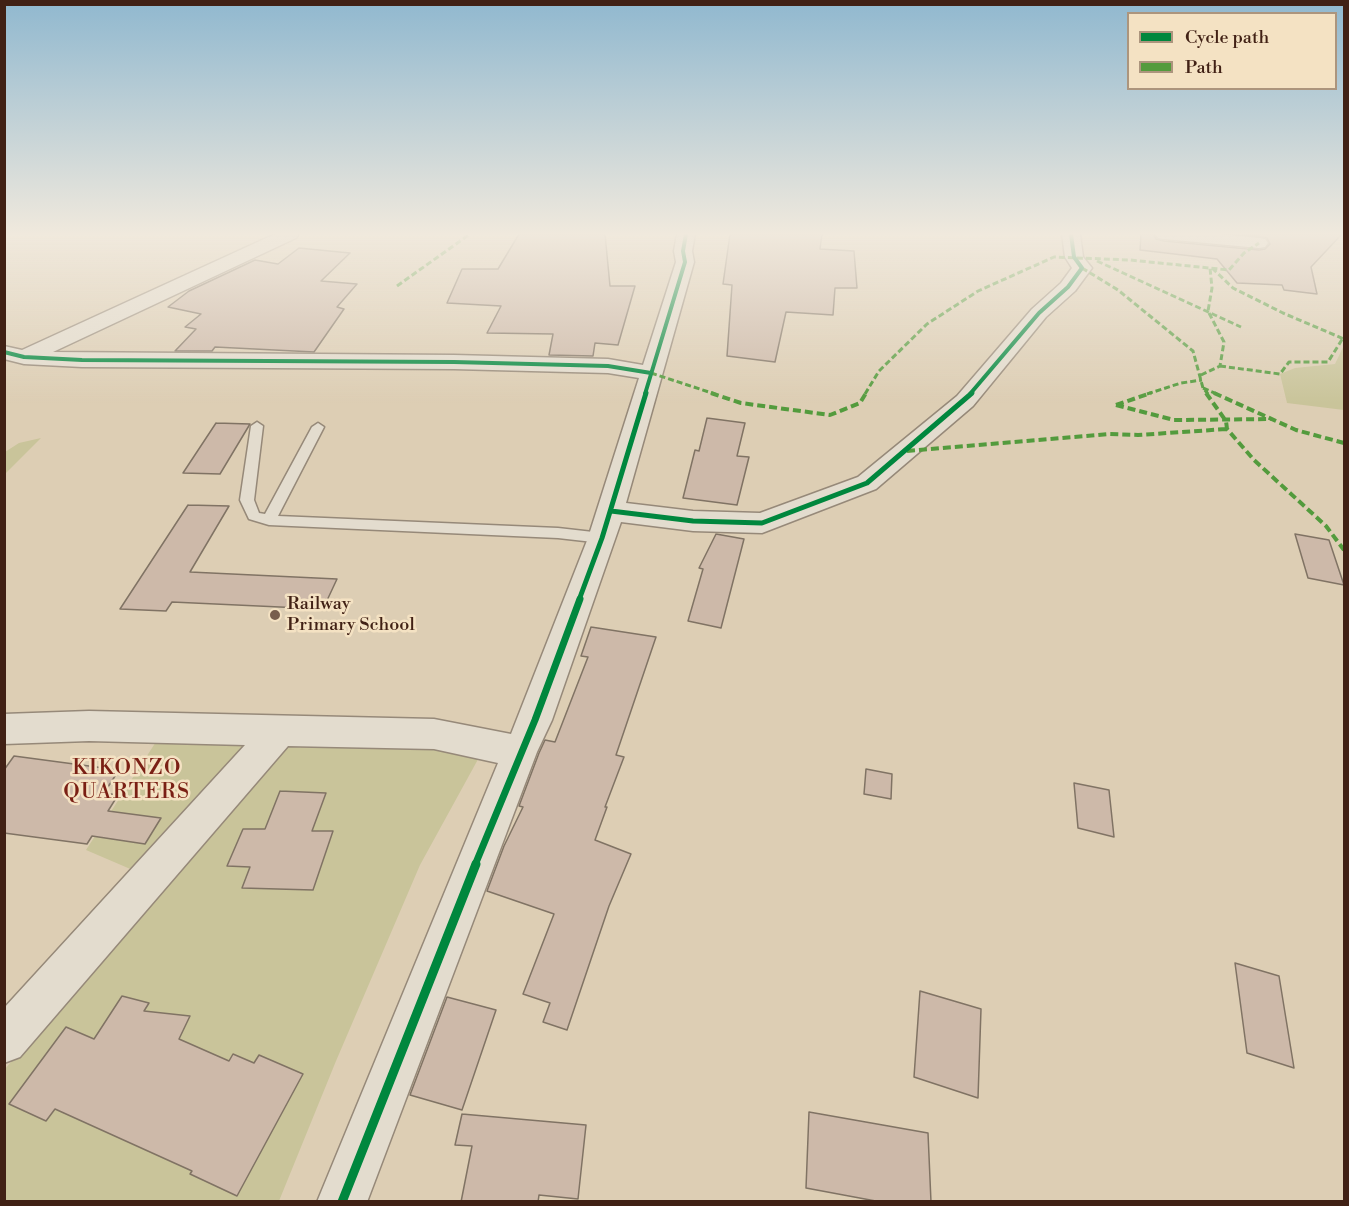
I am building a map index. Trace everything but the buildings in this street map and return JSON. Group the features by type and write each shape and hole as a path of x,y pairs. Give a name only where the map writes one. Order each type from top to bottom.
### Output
{"street":[{"path":"11,359 164,290"},
{"path":"342,1202 539,709 607,524 676,290"},
{"path":"607,524 693,521 762,524 867,483 965,400 1039,313 1063,290"},
{"path":"11,359 502,363 608,366 651,374"},
{"path":"4,729 89,726 434,734 520,752"},
{"path":"4,1041 279,731"}],"lane":[{"path":"257,426 247,500 254,516 268,520 558,533 607,524"},
{"path":"268,520 318,428"}],"shaded area":[{"path":"1344,345 1344,410 1287,403 1280,374 1295,368 1335,364"},
{"path":"41,438 5,474 5,452 19,443"},
{"path":"163,731 258,734 135,871 86,850"},
{"path":"364,740 482,752 420,865 279,1201 5,1202 5,1069 276,749 299,741"}],"marked path":[{"path":"651,373 741,403 830,415 860,403 879,371 927,324 980,290"},
{"path":"1118,290 1193,351 1203,388 1226,421 1227,429 1254,460 1326,526 1344,550"},
{"path":"1161,290 1241,327"},
{"path":"1201,375 1220,366 1224,342 1208,311 1212,290"},
{"path":"1238,290 1344,339"},
{"path":"1220,366 1280,374 1289,362 1328,362 1343,338"},
{"path":"1116,405 1181,383 1202,380"},
{"path":"1203,388 1296,430 1344,443"},
{"path":"1116,405 1174,420 1272,419"},
{"path":"907,451 1109,434 1138,435 1227,429"}],"cycle path":[{"path":"342,1202 520,752 535,720 602,538 676,290"},
{"path":"611,511 693,521 762,523 867,483 965,401 1039,313 1064,290"},
{"path":"4,352 24,357 82,360 454,362 608,366 651,373"}],"place":[{"name":"Railway Primary School","path":"275,615"}],"district":[{"name":"KIKONZO QUARTERS","path":"127,781"}]}
